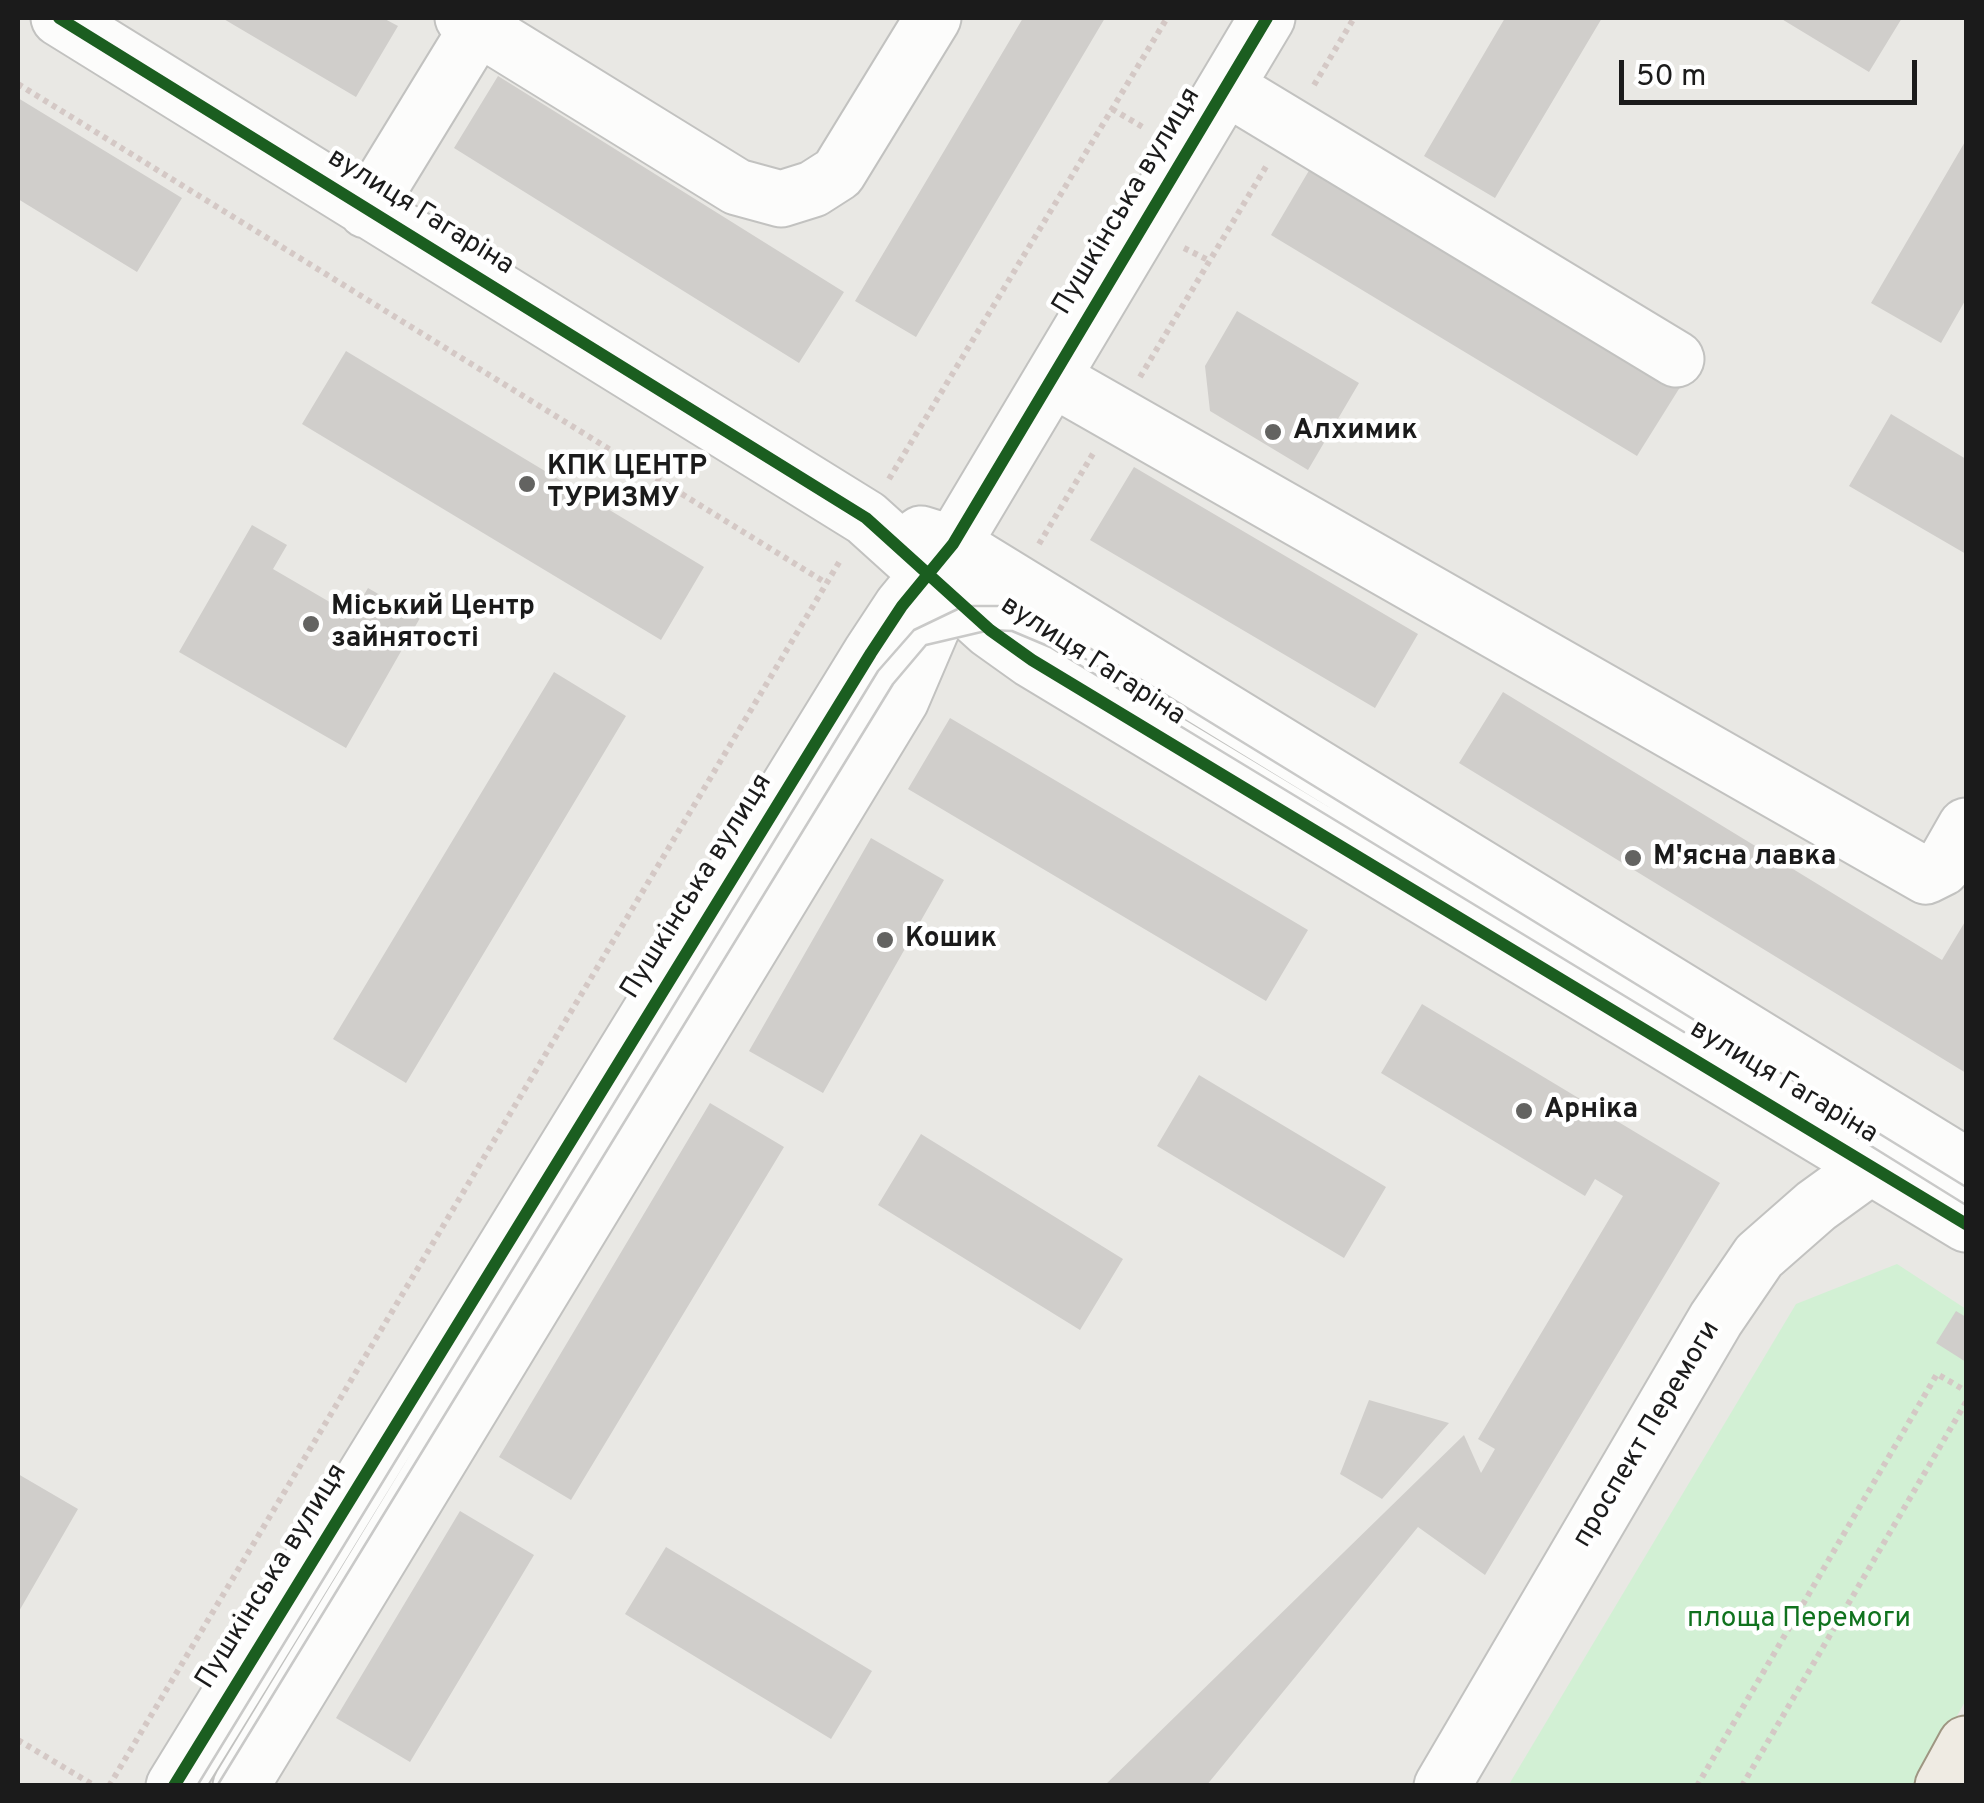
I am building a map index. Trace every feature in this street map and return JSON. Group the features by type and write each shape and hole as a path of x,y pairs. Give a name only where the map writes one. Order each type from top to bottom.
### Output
{"main road":[{"path":"1942,1786 1966,1744"}],"street":[{"name":"вулиця Гагаріна","path":"59,18 866,518 941,569 1032,660 1966,1224"},
{"path":"366,210 471,22 736,187 781,199 814,189 838,174 933,18"},
{"name":"Пушкінська вулиця","path":"174,1786 871,652 941,569 1267,18"},
{"path":"1226,86 1676,359"},
{"path":"1052,378 1926,876 1942,868 1966,826"},
{"name":"вулиця Гагаріна","path":"941,569 1016,583 1966,1166"},
{"name":"Пушкінська вулиця","path":"241,1786 902,700 926,644 941,569"},
{"path":"902,700 920,680 983,654 1032,660"},
{"name":"проспект Перемоги","path":"1442,1786 1716,1319 1759,1256 1870,1165 1914,1136"}],"path":[{"path":"109,1786 1167,18"},
{"path":"1016,583 1354,18"},
{"path":"18,84 826,583"},
{"path":"1697,1786 1937,1374 1966,1391"},
{"path":"1742,1786 1966,1402"},
{"path":"18,1740 95,1786"}],"green space":[{"name":"площа Перемоги","path":"1897,1264 1966,1309 1966,1700 1918,1785 1508,1786 1796,1304"}],"building":[{"path":"222,18 383,18 398,26 356,97"},
{"path":"1023,18 1105,18 916,337 855,301"},
{"path":"1505,18 1602,18 1495,198 1424,156"},
{"path":"1780,18 1902,18 1869,72"},
{"path":"498,76 844,292 799,363 454,148"},
{"path":"18,98 182,198 137,272 18,199"},
{"path":"1966,140 1966,299 1941,343 1871,303"},
{"path":"1314,162 1682,384 1637,456 1271,235"},
{"path":"1237,311 1359,383 1308,470 1210,411 1205,366"},
{"path":"346,351 704,567 661,640 302,424"},
{"path":"1891,414 1966,459 1966,554 1849,486"},
{"path":"1134,467 1418,634 1375,708 1090,540"},
{"path":"252,525 287,545 273,569 352,615 368,588 420,618 346,748 179,652"},
{"path":"554,672 626,716 406,1083 333,1039"},
{"path":"1503,692 1942,960 1966,920 1966,1073 1459,763"},
{"path":"950,718 1308,930 1266,1001 908,789"},
{"path":"871,838 944,880 823,1093 749,1051"},
{"path":"1422,1004 1720,1183 1485,1575 1418,1527 1206,1786 1104,1786 1464,1435 1481,1473 1495,1449 1478,1439 1623,1196 1595,1179 1585,1196 1381,1073"},
{"path":"1199,1075 1386,1187 1344,1258 1157,1146"},
{"path":"710,1103 784,1147 571,1500 499,1457"},
{"path":"921,1134 1123,1259 1080,1330 878,1205"},
{"path":"1956,1311 1966,1317 1966,1362 1936,1343"},
{"path":"1369,1400 1449,1423 1382,1499 1340,1474"},
{"path":"18,1474 78,1509 18,1613"},
{"path":"460,1511 534,1555 410,1762 336,1718"},
{"path":"666,1547 872,1671 831,1739 625,1614"}],"tram line":[{"path":"197,1786 878,671 914,630 964,606 998,606 1044,620 1966,1187"},
{"path":"217,1786 893,684 926,645 990,630 1012,631 1050,647 1684,1032"},
{"path":"1855,1136 1966,1205"}],"cycle path":[{"path":"59,18 866,518 990,630 1032,660 1966,1224"},
{"path":"174,1786 871,653 902,606 953,544 1267,18"}],"place":[{"name":"Алхимик","path":"1273,432"},
{"name":"КПК ЦЕНТР ТУРИЗМУ","path":"527,484"},
{"name":"Міський Центр зайнятості","path":"311,624"},
{"name":"М'ясна лавка","path":"1633,858"},
{"name":"Кошик","path":"885,940"},
{"name":"Арніка","path":"1524,1111"}]}
